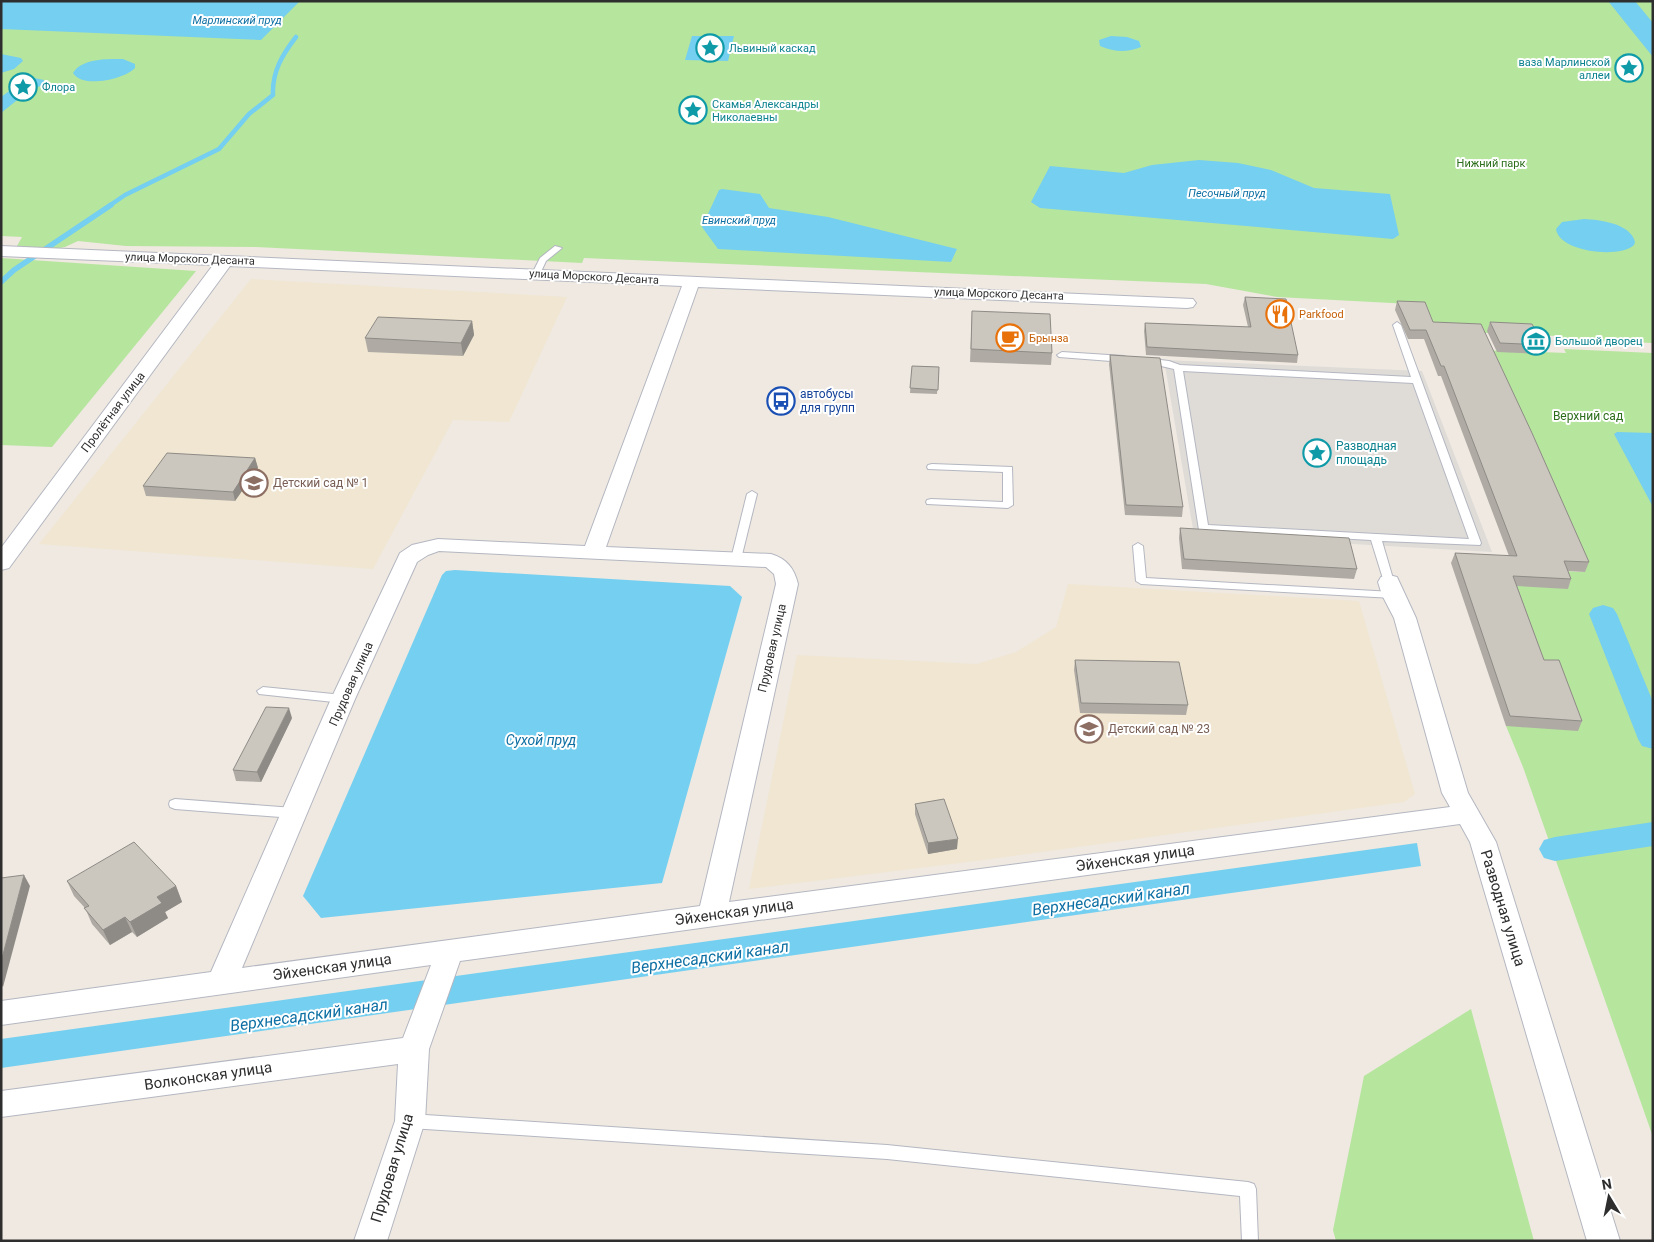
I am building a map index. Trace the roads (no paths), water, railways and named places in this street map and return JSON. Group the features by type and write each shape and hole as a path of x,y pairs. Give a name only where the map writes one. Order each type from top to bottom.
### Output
{"street":[{"name":"улица Морского Десанта","path":"1,252 1187,303"},
{"name":"Пролётная улица","path":"1,563 225,261"},
{"path":"593,553 692,281"},
{"path":"1057,296 1058,316"},
{"name":"Прудовая улица","path":"222,983 343,699 408,558 420,550 438,545 771,561 784,571 787,584 712,915"},
{"name":"Разводная улица","path":"1391,588 1405,618 1455,794 1483,842 1604,1241"},
{"name":"Эйхенская улица","path":"1,1013 222,983 447,960 712,915 1466,814"},
{"name":"Прудовая улица","path":"370,1241 410,1121 414,1049 447,960"},
{"name":"Волконская улица","path":"1,1104 414,1049"}],"lane":[{"path":"536,274 543,260 558,248"},
{"path":"1178,368 1203,528 1476,543 1397,325"},
{"path":"1062,355 1157,361 1178,368 1418,380"},
{"path":"931,502 1008,505 1008,468 932,467"},
{"path":"736,559 752,494"},
{"path":"1138,546 1141,580 1391,588 1376,538"},
{"path":"263,691 343,699"},
{"path":"175,804 294,813"},
{"path":"410,1121 887,1152 1248,1189 1250,1241"}],"water":[{"name":"Марлинский пруд","path":"1,1 300,1 261,40 1,29"},
{"path":"1608,1 1635,1 1653,23 1653,57"},
{"name":"Львиный каскад","path":"692,36 734,36 728,61 685,60"},
{"path":"1111,36 1127,37 1139,41 1141,47 1120,51 1100,46 1099,40"},
{"path":"1,54 21,58 23,61 14,69 1,73"},
{"path":"103,59 123,59 135,64 135,68 113,79 85,81 73,73 82,64 89,62"},
{"path":"34,78 44,80 44,85 31,89 1,113 1,97 12,89 9,88 12,83"},
{"name":"Песочный пруд","path":"1199,160 1238,163 1271,170 1314,188 1390,194 1399,235 1393,239 1040,208 1031,202 1050,166 1124,173 1152,165"},
{"name":"Евинский пруд","path":"719,190 760,194 769,208 828,217 957,249 951,262 718,249 702,227"},
{"path":"1584,219 1598,220 1621,227 1632,236 1635,242 1634,245 1616,252 1590,251 1567,243 1560,237 1556,229 1562,222"},
{"path":"1617,432 1653,433 1653,507 1614,434"},
{"name":"Сухой пруд","path":"446,571 730,586 742,597 662,883 321,918 303,896 442,575"},
{"name":"Верхнесадский канал","path":"1417,843 1421,866 1,1068 1,1039"}],"waterway":[{"path":"109,206 125,195 219,149 249,114 273,95 276,71 286,50 296,37"},
{"path":"1,282 14,270 111,205"},
{"path":"1603,614 1653,739"},
{"path":"1555,849 1653,834"}],"place":[{"name":"Львиный каскад","path":"710,48"},
{"name":"ваза Марлинской аллеи","path":"1629,68"},
{"name":"Флора","path":"23,87"},
{"name":"Скамья Александры Николаевны","path":"693,110"},
{"name":"Parkfood","path":"1280,314"},
{"name":"Брынза","path":"1010,338"},
{"name":"Большой дворец","path":"1536,341"},
{"name":"автобусы для групп","path":"781,401"},
{"name":"Разводная площадь","path":"1317,453"},
{"name":"Детский сад № 1","path":"254,483"},
{"name":"Детский сад № 23","path":"1089,729"}],"park label":[{"name":"Нижний парк","path":"1491,163"},
{"name":"Верхний сад","path":"1588,416"}]}
